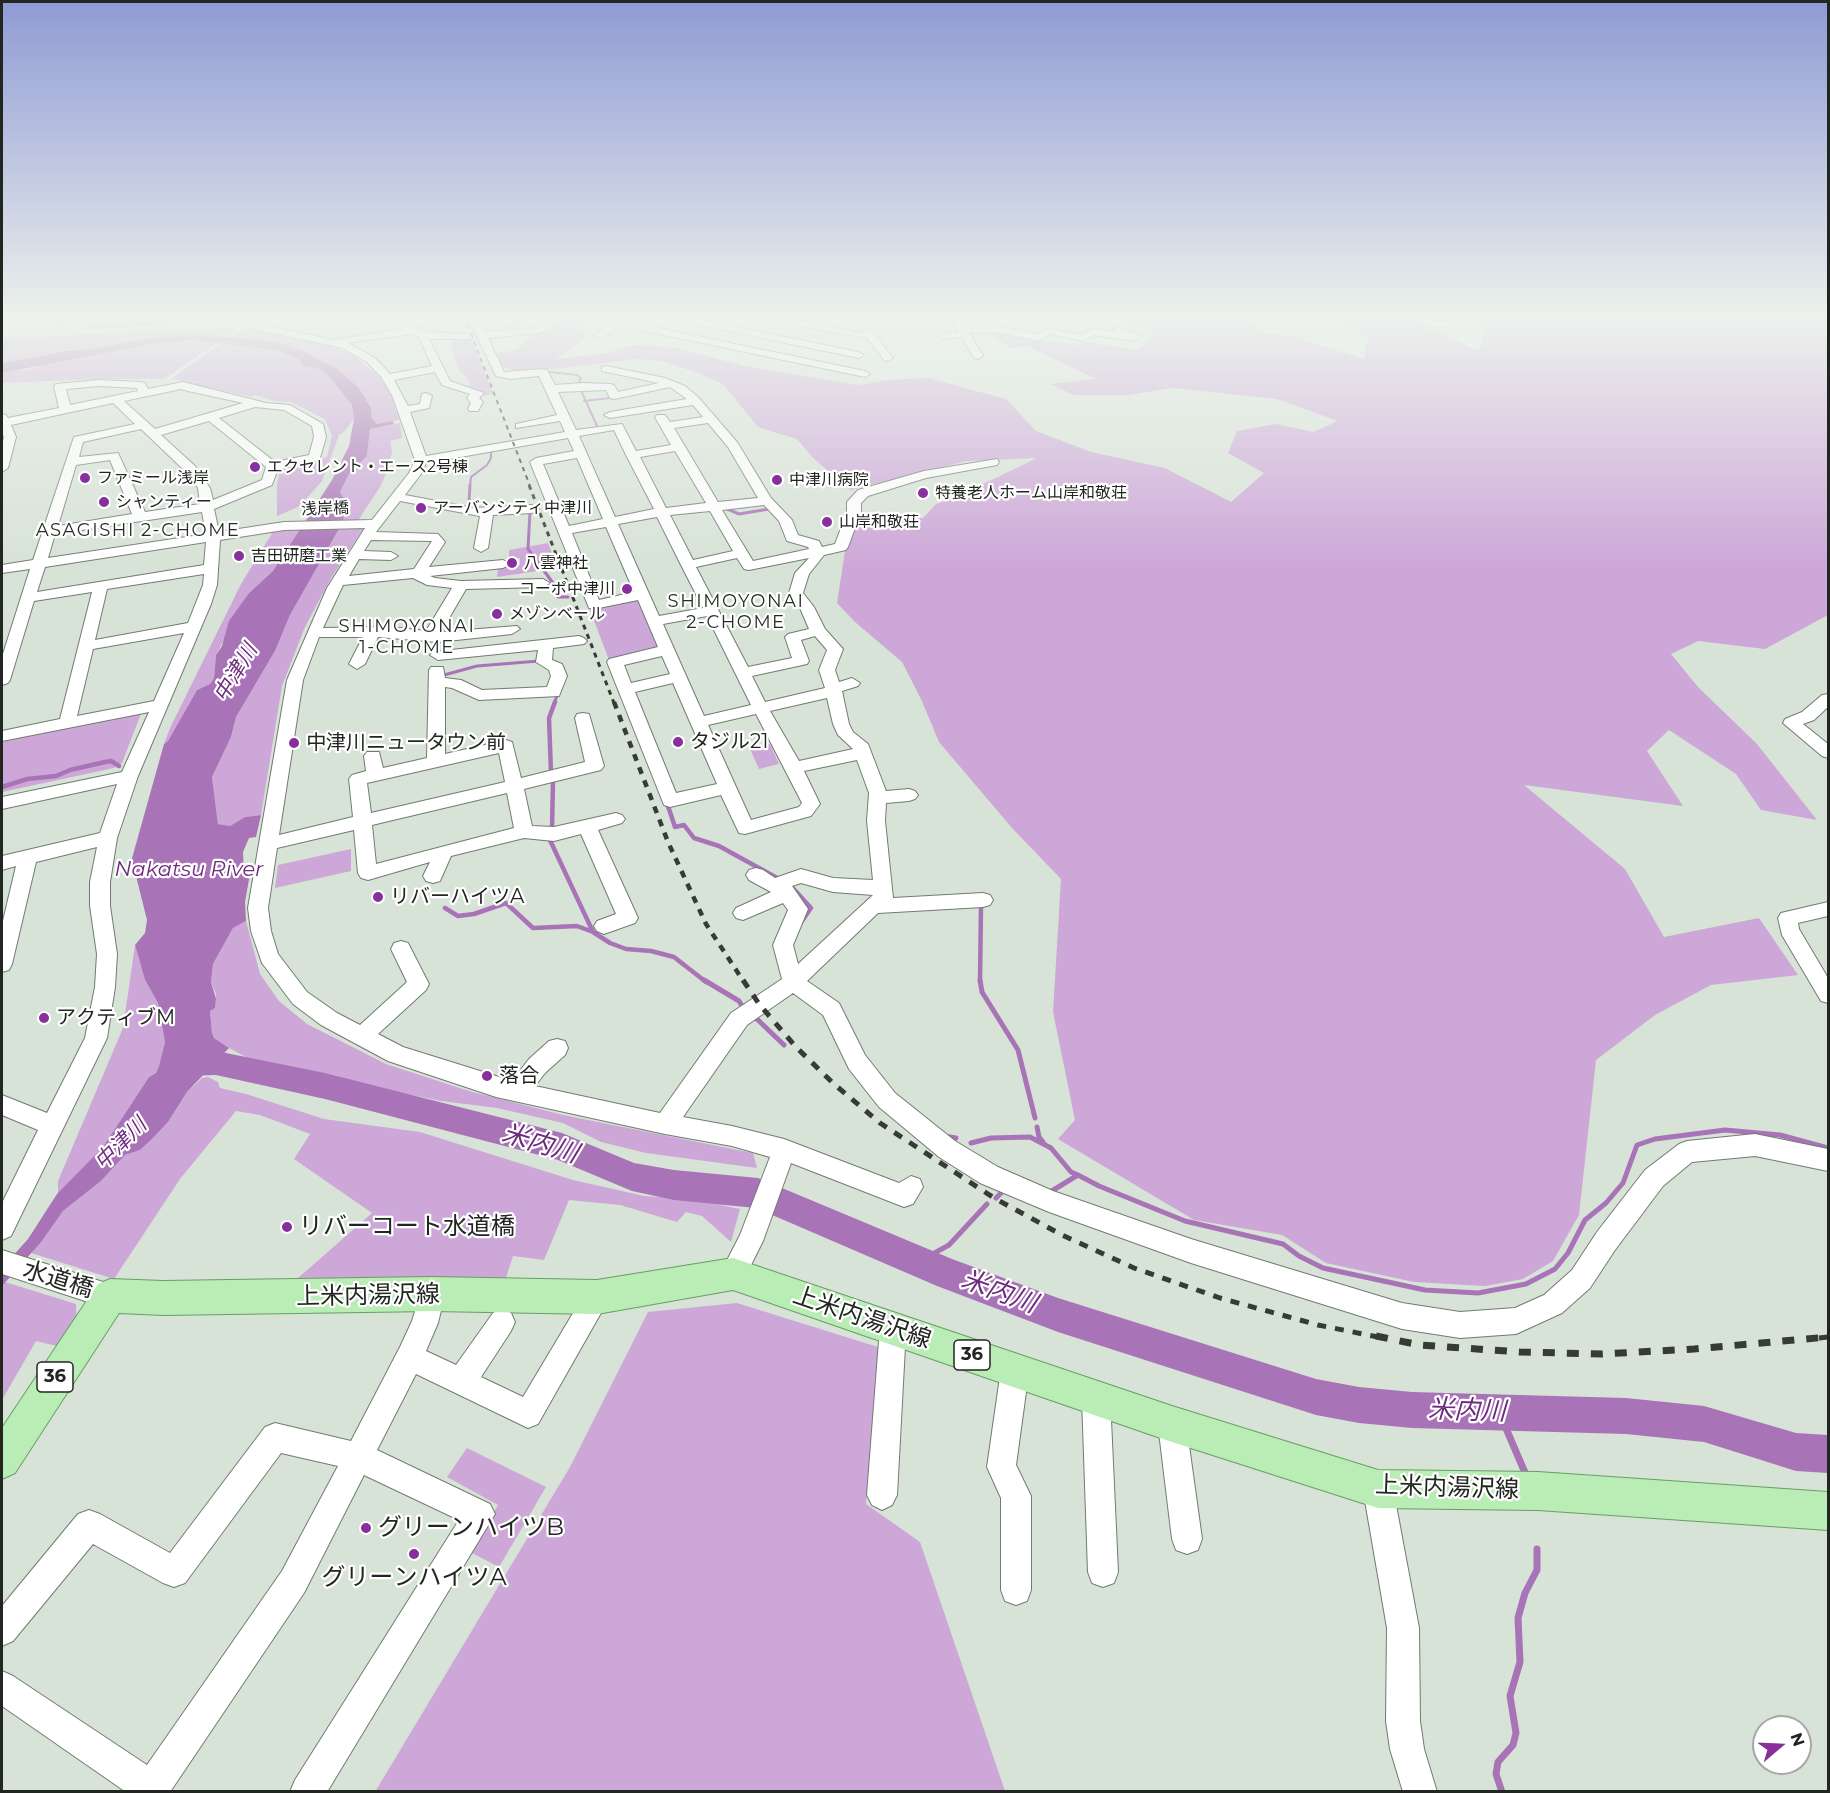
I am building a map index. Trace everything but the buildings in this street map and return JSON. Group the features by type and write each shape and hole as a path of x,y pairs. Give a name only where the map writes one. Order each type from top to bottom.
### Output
{"main road":[{"name":"上米内湯沢線","path":"110,1296 163,1298 432,1294 597,1297 733,1274 1172,1424 1378,1489 1538,1491 1828,1511"},
{"name":"36","path":"2,1460 110,1296"}],"street":[{"path":"63,400 65,410"},
{"path":"2,468 10,437 3,420 112,400"},
{"path":"2,1228 96,1038 105,987 107,954 100,906 100,882 108,838 129,776 210,585 213,536 204,488 149,429 116,400"},
{"path":"211,417 273,466 314,458 320,437 317,424 286,407 266,406 241,400"},
{"path":"400,400 421,460 415,474 369,528 338,581 313,633 295,680 258,908 261,931 269,957 300,998 329,1019 396,1054 496,1088 732,1136 781,1158 904,1196 910,1187"},
{"path":"474,409 477,402 475,400"},
{"path":"421,460 572,434 618,426 761,709 794,768 811,804 804,812 745,828 655,621 642,595 572,434 556,400"},
{"path":"408,409 425,401 438,405"},
{"path":"610,415 695,401 733,445 767,501 785,520 792,538 814,544 818,556 807,566 796,593 807,605 818,631 835,649 826,670 834,689 846,735 860,744 878,793 876,821 884,896 793,982 739,1019 664,1124"},
{"path":"2,680 78,440 211,417 256,403"},
{"path":"519,426 563,417"},
{"path":"710,419 664,422 749,566 826,552 841,547 854,512 854,502 863,494 934,473 993,462"},
{"path":"632,455 679,447"},
{"path":"580,454 536,462 594,605 642,595"},
{"path":"71,462 114,456 140,517"},
{"path":"50,531 207,507 268,482 273,466"},
{"path":"397,497 487,512 532,509"},
{"path":"563,531 661,512 767,501"},
{"path":"481,548 487,512"},
{"name":"浅岸橋","path":"2,568 276,528 369,528 435,539 418,573"},
{"path":"688,565 741,553"},
{"path":"354,555 391,556"},
{"path":"338,581 503,564"},
{"path":"28,598 212,568"},
{"path":"418,573 421,579 461,585 543,583"},
{"path":"436,760 438,655 434,637 461,585"},
{"path":"67,723 101,586"},
{"path":"655,621 712,611"},
{"path":"86,646 193,627"},
{"path":"313,633 373,632 434,637 512,629"},
{"path":"743,673 801,661 793,637 818,631"},
{"path":"357,664 373,632"},
{"path":"438,655 579,641"},
{"path":"437,682 455,683 479,695 554,692 559,676 556,667 544,662 546,645"},
{"path":"667,650 615,662 670,801 728,787"},
{"path":"626,689 679,677"},
{"path":"699,722 761,709 852,684"},
{"path":"1828,699 1808,716 1791,723 1828,752"},
{"path":"2,736 159,705"},
{"path":"267,844 595,766 583,718"},
{"path":"524,832 506,746 358,779 368,873 524,832 555,834 616,819"},
{"path":"794,768 863,753"},
{"path":"373,756 375,775"},
{"path":"2,803 129,776"},
{"path":"878,798 909,795"},
{"path":"587,826 628,918 604,926"},
{"path":"2,863 108,838"},
{"path":"433,876 442,858 442,852"},
{"path":"2,964 28,857"},
{"path":"756,875 771,885 784,889 798,909 783,945 793,982 831,1009 857,1062 888,1100 947,1149 989,1175 1049,1202 1125,1229 1402,1316 1460,1324 1516,1321 1553,1304 1581,1279 1606,1241 1654,1178 1687,1152 1755,1145 1828,1160"},
{"path":"743,914 784,889 788,879 801,876 833,885 861,888 883,887"},
{"path":"874,906 983,900"},
{"path":"1828,909 1788,918 1789,930 1828,995"},
{"path":"362,1036 419,984 401,949"},
{"path":"517,1092 537,1066 557,1048"},
{"path":"2,1106 52,1125"},
{"path":"733,1274 750,1241 781,1158"},
{"name":"水道橋","path":"4,1263 110,1296"},
{"path":"2,1687 150,1790 293,1582 410,1357 425,1323 432,1294"},
{"path":"410,1357 528,1414 597,1297"},
{"path":"461,1382 502,1322"},
{"path":"882,1495 893,1328"},
{"path":"1015,1370 1001,1467 1016,1496 1016,1590"},
{"path":"1096,1398 1103,1572"},
{"path":"1172,1424 1187,1539"},
{"path":"2,1630 89,1525 174,1572 274,1437 359,1457 480,1514 307,1791"},
{"path":"1378,1489 1403,1628 1403,1720 1407,1749 1420,1791"}],"shaded area":[{"path":"271,400 348,400 352,405 354,419 339,435 322,481 300,506 277,516 277,485 280,469 301,466 327,457 332,436 325,419 291,402"},
{"path":"366,400 392,400 399,420 377,424 372,418 371,408"},
{"path":"736,400 1007,400 1036,431 1091,452 1165,468 1231,502 1264,473 1228,453 1237,431 1276,424 1313,432 1338,421 1279,400 1828,400 1828,615 1765,649 1698,641 1671,654 1698,687 1757,744 1817,820 1761,810 1736,774 1669,730 1647,751 1683,806 1524,785 1625,869 1664,937 1759,918 1798,975 1711,985 1655,1015 1596,1060 1579,1215 1553,1261 1523,1279 1485,1286 1414,1282 1326,1263 1282,1235 1194,1220 1058,1139 1075,1120 1053,1012 1061,879 1012,828 939,742 902,662 855,622 837,603 845,551 858,517 923,518 936,504 954,498 1037,458 967,461 850,490 813,458 797,439 758,427"},
{"path":"400,423 402,438 390,441 392,451 389,467 380,487 357,522 343,522 346,505 340,492 349,474 367,456 370,429"},
{"path":"341,526 363,529 331,578 305,627 282,686 261,815 245,817 230,826 218,824 212,777 231,737 236,717 275,651 290,615"},
{"path":"302,528 273,571 249,593 216,655 214,678 210,684 197,690 168,741 164,744 241,584 274,530"},
{"path":"548,543 558,568 497,577 498,566 520,565 520,558 509,560 509,550"},
{"path":"637,600 659,649 609,660 590,610"},
{"path":"142,711 122,763 114,768 2,792 2,739"},
{"path":"770,744 779,764 759,769 750,749"},
{"path":"351,849 351,871 275,888 278,865"},
{"path":"246,921 260,974 279,1001 307,1024 386,1064 469,1091 563,1115 753,1153 757,1168 646,1153 601,1142 563,1123 497,1108 441,1101 365,1085 334,1075 257,1063 214,1038 210,1011 215,1008 216,994 211,982 213,964 233,928"},
{"path":"135,945 145,980 158,1003 165,1042 159,1066 156,1073 149,1077 103,1147 58,1194 58,1181 123,1028"},
{"path":"208,1077 218,1082 220,1088 324,1119 420,1132 573,1180 644,1196 693,1199 740,1209 731,1242 702,1216 686,1212 677,1222 620,1205 569,1200 544,1260 513,1256 504,1284 289,1286 372,1213 294,1159 310,1134 260,1115 236,1111 180,1179 114,1279 31,1253 63,1211 101,1181 125,1155 140,1150 152,1139 168,1122 187,1092 202,1078"},
{"path":"5,1282 76,1304 77,1331 65,1348 36,1341 2,1400 2,1286"},
{"path":"737,1303 878,1347 866,1504 920,1542 1005,1791 375,1792 570,1467 648,1312"},
{"path":"467,1448 546,1487 499,1567 470,1552 498,1505 447,1477"}],"water":[{"name":"Nakatsu River","path":"348,400 366,400 371,408 372,418 377,424 393,421 394,424 370,429 367,456 349,474 340,492 346,502 343,522 290,615 275,651 236,717 231,737 212,777 218,824 230,826 245,817 261,815 256,837 249,838 243,852 244,874 250,874 245,902 246,921 233,928 213,964 211,982 216,999 215,1008 210,1011 212,1033 214,1038 229,1048 187,1092 168,1122 152,1139 140,1150 125,1155 101,1181 63,1211 41,1242 2,1286 2,1268 28,1239 57,1194 103,1147 149,1077 156,1073 159,1066 165,1042 158,1003 145,980 135,945 145,933 147,920 134,868 129,869 164,744 168,741 197,690 210,684 214,678 216,655 222,646 229,621 249,593 273,571 332,480 349,446 354,419 352,405"}],"waterway":[{"path":"586,401 595,400"},
{"path":"586,401 597,426"},
{"path":"470,486 471,477 487,465 491,458 491,451"},
{"path":"470,485 469,502 480,509"},
{"path":"725,508 739,514 769,509"},
{"path":"530,511 528,549 553,583 558,597 568,597"},
{"path":"444,675 477,666 539,661"},
{"path":"554,703 557,696"},
{"path":"551,773 549,718 555,702"},
{"path":"2,787 27,779 56,776 70,770 105,762 111,761 119,766"},
{"path":"552,829 553,781"},
{"path":"668,806 675,827 684,825 694,838 719,846 779,879"},
{"path":"549,838 593,932"},
{"path":"791,886 811,908 802,921"},
{"path":"445,908 458,916 474,914 506,903 533,928 577,926 593,932"},
{"path":"979,906 981,906 980,980"},
{"path":"593,932 610,943 626,949 651,951 674,957 706,982"},
{"path":"704,980 739,1001 744,1009"},
{"path":"980,980 982,992 1018,1050 1035,1118"},
{"path":"752,1018 757,1019 784,1045"},
{"name":"米内川","path":"184,1064 216,1063 325,1086 562,1147 632,1177 674,1185 758,1193 949,1274 1058,1315 1316,1397 1359,1405 1412,1410 1626,1416 1704,1424 1796,1452 1828,1454"},
{"path":"1037,1127 1039,1137 1043,1142"},
{"path":"1078,1175 1099,1186 1185,1221 1283,1244 1299,1256 1323,1268 1425,1290 1478,1293 1526,1284 1555,1269 1568,1253 1585,1220 1606,1203 1623,1183 1637,1145 1655,1139 1725,1130 1780,1135 1828,1148"},
{"path":"944,1136 956,1138"},
{"path":"971,1143 991,1138 1030,1137 1051,1148 1071,1172 1078,1175"},
{"path":"1050,1192 1078,1175"},
{"path":"996,1198 1003,1191 1006,1192"},
{"path":"916,1259 929,1256 949,1245 987,1204"},
{"path":"1499,1412 1526,1475"},
{"path":"1502,1792 1496,1774 1498,1762 1513,1745 1516,1733 1510,1696 1520,1662 1518,1618 1525,1593 1537,1570 1537,1549"}],"railway":[{"path":"496,400 530,486"},
{"path":"529,485 614,703"},
{"path":"614,702 668,842 706,924 744,982"},
{"path":"743,980 759,1004 796,1047 834,1084 880,1123 994,1198 1062,1235 1134,1268 1220,1298 1318,1325 1383,1338"},
{"path":"1376,1336 1420,1345 1520,1352 1602,1354 1694,1349 1828,1337 1819,1338"}],"place":[{"name":"エクセレント・エース2号棟","path":"255,467"},
{"name":"ファミール浅岸","path":"85,478"},
{"name":"中津川病院","path":"777,480"},
{"name":"特養老人ホーム山岸和敬荘","path":"923,493"},
{"name":"シャンティー","path":"104,502"},
{"name":"アーバンシティ中津川","path":"421,508"},
{"name":"山岸和敬荘","path":"827,522"},
{"name":"吉田研磨工業","path":"239,556"},
{"name":"八雲神社","path":"512,563"},
{"name":"コーポ中津川","path":"627,589"},
{"name":"メゾンベール","path":"497,614"},
{"name":"タジル21","path":"678,742"},
{"name":"中津川ニュータウン前","path":"294,743"},
{"name":"リバーハイツA","path":"378,897"},
{"name":"アクティブM","path":"44,1018"},
{"name":"落合","path":"487,1076"},
{"name":"リバーコート水道橋","path":"287,1227"},
{"name":"グリーンハイツB","path":"366,1528"},
{"name":"グリーンハイツA","path":"414,1554"}],"district":[{"name":"ASAGISHI 2-CHOME","path":"138,531"},
{"name":"SHIMOYONAI 2-CHOME","path":"736,612"},
{"name":"SHIMOYONAI 1-CHOME","path":"407,637"}],"water label":[{"name":"中津川","path":"236,673"},
{"name":"中津川","path":"121,1144"}]}
